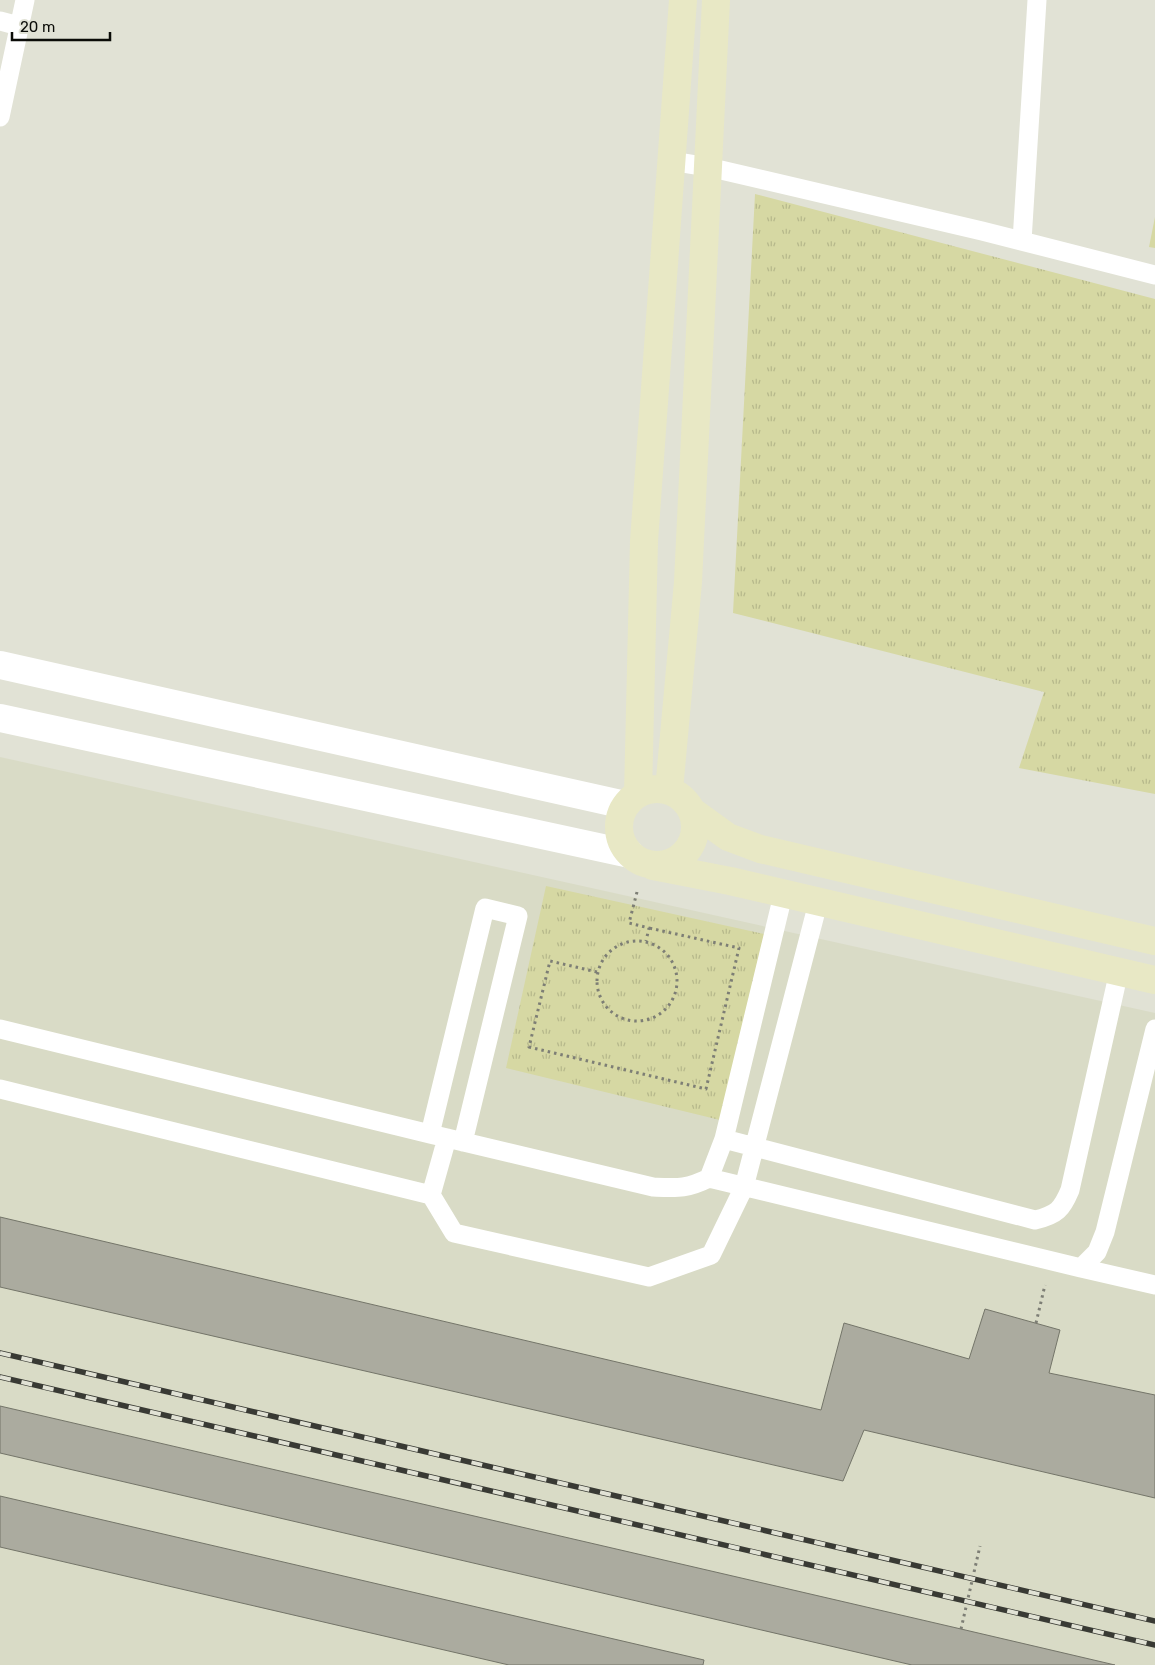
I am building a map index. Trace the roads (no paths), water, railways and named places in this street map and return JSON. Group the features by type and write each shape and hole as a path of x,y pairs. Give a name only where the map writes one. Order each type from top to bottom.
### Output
{"main road":[{"path":"683,0 644,541 632,799 619,820 619,835 626,850 643,861 1155,980"},
{"path":"669,790 688,582 716,0"},
{"path":"632,799 653,789 669,790 683,798 692,812 696,827 692,843 683,856 669,864 643,861"},
{"path":"692,812 728,837 760,849 1155,941"}],"street":[{"path":"0,665 632,799"},
{"path":"0,718 643,861"}],"lane":[{"path":"0,117 25,0"},
{"path":"1022,241 1037,0"},
{"path":"0,21 19,26"},
{"path":"671,161 708,167 1022,241 1155,275"},
{"path":"709,1178 724,1139 783,895"},
{"path":"0,1089 431,1195 454,1233 649,1277 711,1255 744,1187 818,902"},
{"path":"431,1195 447,1138 518,916 485,908 447,1138"},
{"path":"724,1139 1018,1216 1035,1220 1049,1217 1062,1207 1070,1190 1119,971"},
{"path":"0,1029 653,1186 678,1188 693,1186 709,1178 1155,1285"},
{"path":"1081,1268 1096,1252 1106,1232 1155,1030"}],"railway":[{"path":"0,1353 1155,1621"},
{"path":"0,1377 1155,1645"}]}
